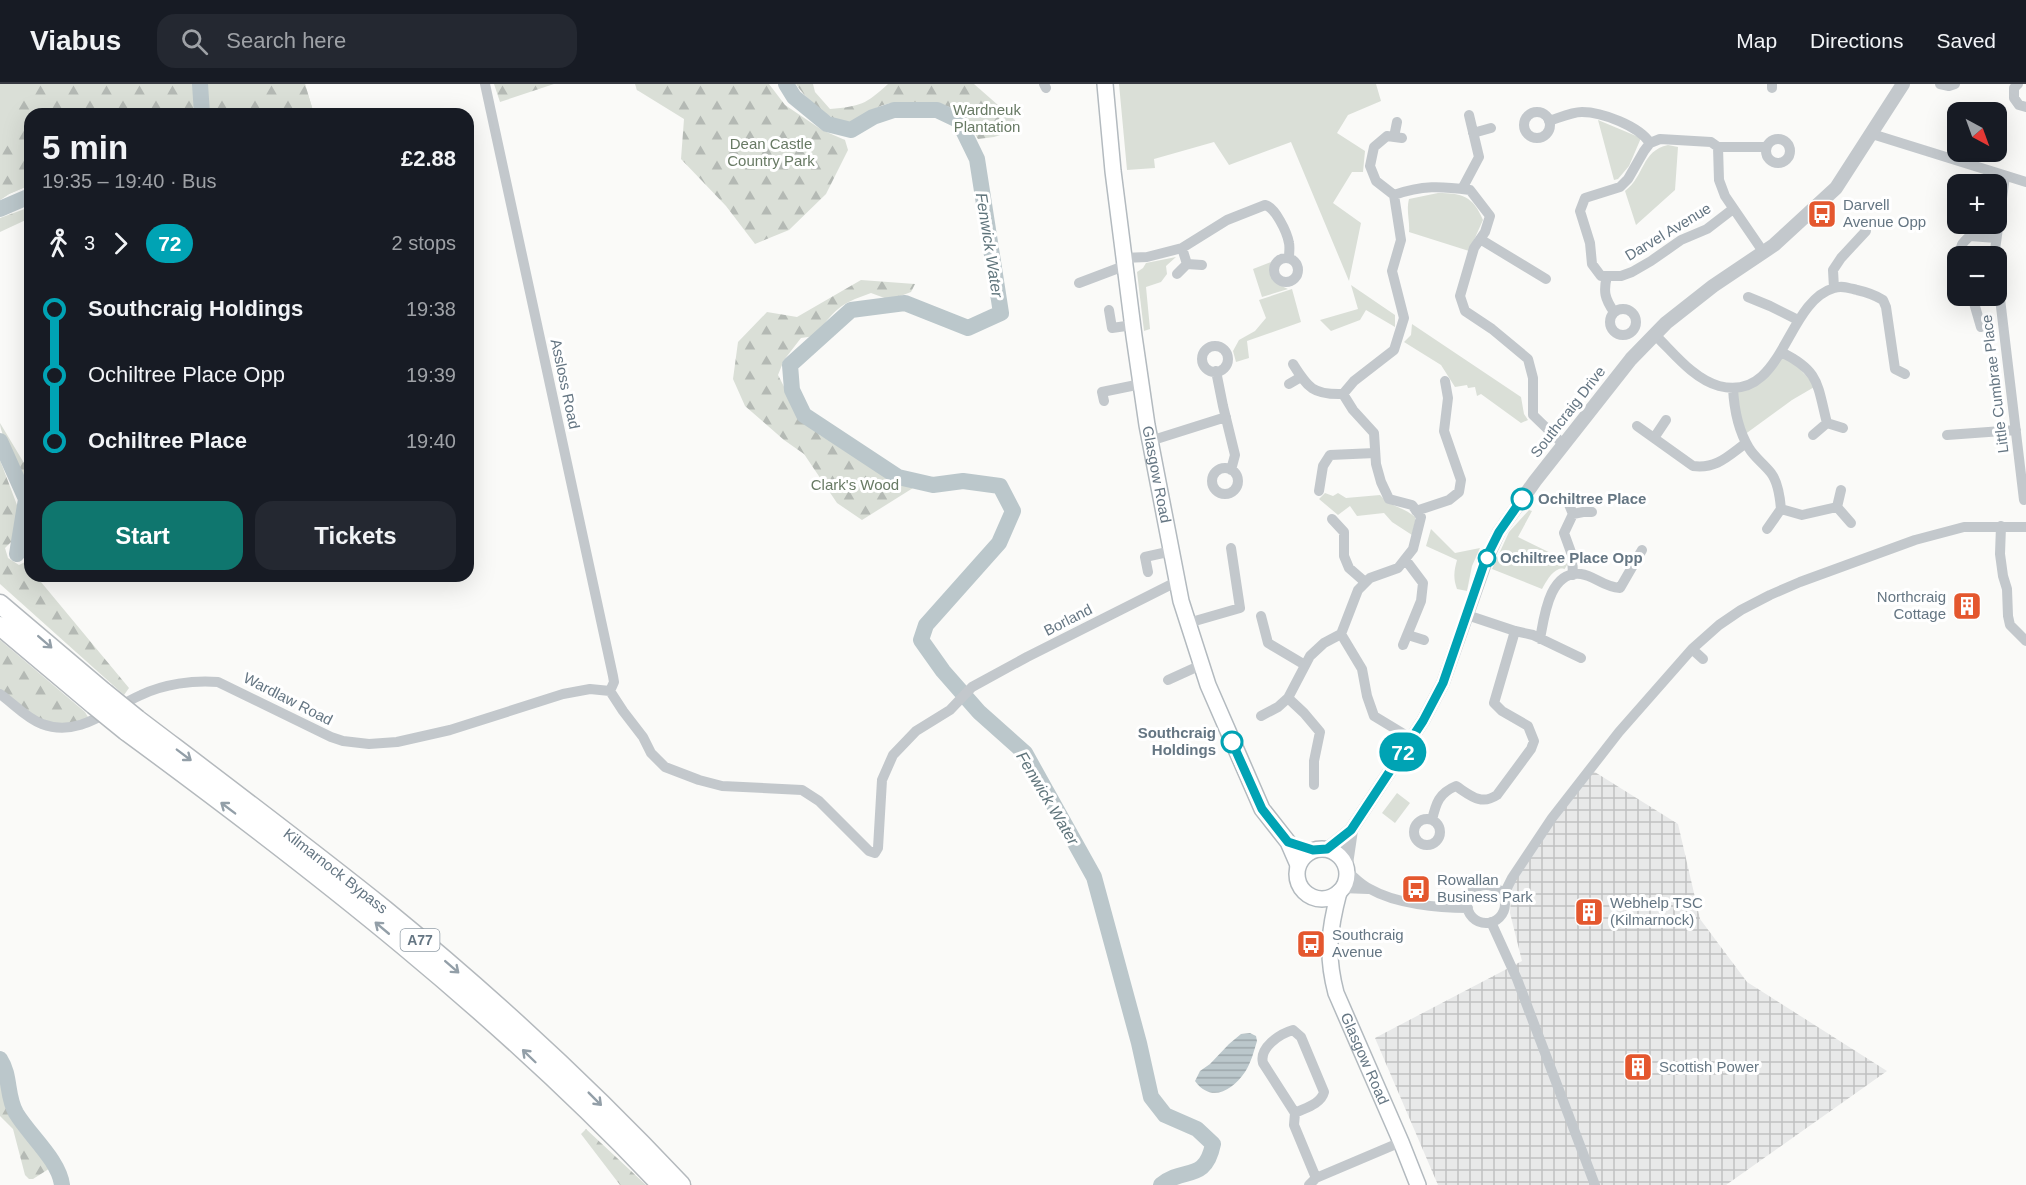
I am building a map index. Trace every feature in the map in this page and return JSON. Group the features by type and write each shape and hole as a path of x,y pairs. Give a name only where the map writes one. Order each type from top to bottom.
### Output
{"highway":[{"name":"Kilmarnock Bypass","path":"0,604 99,699"},
{"name":"Kilmarnock Bypass","path":"0,626 99,699 408,950 517,1044 661,1185"},
{"name":"Kilmarnock Bypass","path":"131,725 348,881 433,951 545,1051 681,1185"}],"main road":[{"name":"Glasgow Road","path":"1105,84 1123,262 1141,384 1150,441 1188,623 1201,665 1262,809 1288,842 1298,865"},
{"path":"1288,842 1320,850 1340,856 1346,868 1346,882 1333,897 1324,899 1306,893 1297,875 1298,865 1304,857 1320,850"},
{"name":"Glasgow Road","path":"1341,890 1330,927 1330,971 1336,993 1418,1185"},
{"name":"Glasgow Road","path":"1316,898 1330,927"}],"street":[{"name":"Assloss Road","path":"485,84 613,676 614,682 610,691"},
{"name":"Southcraig Drive","path":"1320,850 1351,830 1412,739 1443,683 1484,564 1499,532 1563,444 1630,359 1654,334 1695,299 1764,253 1836,188 1903,84"},
{"path":"1940,84 1949,86 1955,84"},
{"path":"2018,84 2014,88 2014,98 2019,105 2026,107"},
{"path":"1549,121 1579,112 1597,113 1639,130 1650,143"},
{"path":"1462,189 1479,157 1469,115"},
{"path":"1343,394 1354,381 1394,350 1404,318 1392,272 1401,240 1394,195 1376,181 1370,166 1374,147 1387,136 1398,138 1397,122"},
{"path":"1473,133 1491,128"},
{"path":"1872,134 1999,174"},
{"path":"1614,312 1605,300 1603,291 1606,276 1600,276 1592,264 1590,243 1580,212 1585,198 1620,187 1628,179 1650,143 1660,139 1711,142 1718,147 1766,147"},
{"name":"Darvel Avenue","path":"1718,147 1719,180 1725,196 1764,253"},
{"path":"2007,177 2026,182"},
{"path":"1394,195 1408,190 1440,185 1470,190 1490,216 1485,232 1473,248 1460,296 1465,311 1492,328 1528,359 1533,378 1533,415 1563,444"},
{"path":"1079,283 1123,262 1182,248 1227,220 1265,205 1275,211 1289,243 1289,258"},
{"name":"Darvel Avenue","path":"1606,276 1621,276 1632,272 1681,240 1707,229 1733,209"},
{"path":"1834,288 1833,270 1866,231"},
{"path":"1996,246 1997,234"},
{"path":"1960,246 1970,236 1996,238"},
{"path":"1480,239 1546,279"},
{"path":"1182,248 1187,264"},
{"path":"1177,274 1187,264 1202,265"},
{"path":"1654,334 1698,375 1718,386 1733,388 1748,384 1763,375 1781,352 1798,320 1817,298 1842,286 1883,300 1900,371 1884,377"},
{"path":"1748,297 1798,320"},
{"path":"1975,306 1981,327"},
{"name":"Little Cumbrae Place","path":"2001,306 2024,500"},
{"path":"1109,310 1112,328 1132,325"},
{"path":"1781,352 1812,373 1827,423"},
{"path":"1293,364 1306,385 1319,393 1343,394"},
{"path":"1216,372 1236,455 1231,470"},
{"path":"1289,384 1301,376"},
{"path":"1416,511 1449,500 1459,492 1461,480 1444,430 1448,398 1445,381"},
{"path":"1104,401 1102,392 1141,384"},
{"path":"1733,388 1738,422 1746,443 1773,475 1780,496 1781,509 1767,530"},
{"path":"1261,716 1288,699 1310,656 1324,643 1341,634 1358,590 1365,582 1398,568 1413,549 1420,517 1412,506 1389,499 1381,483 1376,464 1374,433 1353,410 1343,394"},
{"path":"1150,441 1226,417"},
{"path":"1654,438 1666,420"},
{"path":"1827,423 1843,428"},
{"path":"1813,435 1827,423"},
{"path":"1637,426 1693,466 1714,465 1746,443"},
{"path":"1947,435 2016,430"},
{"path":"1319,492 1323,466 1330,455 1375,453"},
{"path":"1837,507 1841,490"},
{"path":"1568,502 1573,514 1564,533 1572,555 1573,574"},
{"path":"1781,509 1802,515 1837,507"},
{"path":"1837,507 1851,523"},
{"path":"1573,514 1592,512"},
{"path":"1332,519 1344,532 1344,556 1349,567 1365,582"},
{"path":"2001,526 2000,554 2007,589 2008,616 2010,625 2026,641"},
{"path":"1503,896 1512,878 1574,789 1639,708 1692,649 1719,625 1741,610 1800,582 1939,532 1964,527 2026,527"},
{"path":"1188,623 1240,608 1231,548"},
{"path":"1540,639 1548,599 1557,585 1569,575 1582,574 1609,588 1620,588 1642,550"},
{"path":"1148,572 1145,557 1172,551"},
{"path":"1405,559 1424,583 1421,601 1405,640 1424,640"},
{"name":"Borland","path":"610,691 643,737 654,758 665,767 722,786 802,790 819,801 863,845 875,853 878,848 882,780 893,755 916,730 950,710 972,687 1178,581"},
{"path":"1467,615 1533,635 1581,658"},
{"path":"1261,616 1268,643 1305,665"},
{"path":"1432,820 1436,804 1446,790 1456,786 1477,800 1489,800 1497,795 1531,749 1534,741 1528,726 1502,711 1494,703 1515,631"},
{"path":"1341,634 1362,669 1367,696 1374,716 1412,739"},
{"path":"1692,649 1703,659"},
{"path":"1168,680 1201,665"},
{"name":"Wardlaw Road","path":"0,694 37,722 52,727 70,728 87,724 142,694 163,687 191,682 218,682 331,737 357,744 380,744 450,730 563,694 590,689 610,691"},
{"path":"1288,699 1320,732 1314,761 1314,785"},
{"name":"Southcraig Drive","path":"1346,868 1351,830"},
{"path":"1346,868 1368,889 1388,897 1445,908 1468,908"},
{"path":"1482,885 1496,888 1503,896 1505,903 1501,915 1491,922 1478,921 1468,908 1467,902 1471,893 1482,885"},
{"path":"1341,890 1368,889"},
{"path":"1491,922 1517,979 1595,1185"},
{"path":"1295,1113 1318,1101 1323,1097 1324,1092 1301,1037 1292,1030 1283,1033 1264,1050 1261,1056 1263,1063 1295,1113 1294,1125 1312,1181 1401,1142"}],"shaded area":[{"path":"1590,769 1678,824 1700,919 1747,982 1887,1071 1726,1185 1438,1185 1375,1038 1522,961 1510,913 1512,878"},
{"path":"1250,1033 1256,1036 1257,1041 1249,1065 1240,1079 1221,1092 1208,1092 1201,1088 1195,1081 1200,1071 1241,1034"}],"green space":[{"path":"0,84 305,84 312,108 24,108 24,188 0,200"},
{"path":"17,84 193,84 193,108 24,108 24,188 0,200 0,131 17,129"},
{"path":"209,84 220,84 228,98 255,96 265,91 265,84 305,84 312,108 213,108"},
{"path":"494,84 554,84 500,102"},
{"name":"Dean Castle Country Park","path":"635,84 769,84 785,105 822,130 845,140 848,150 826,194 789,230 755,244 726,206 681,159 684,119 637,90"},
{"name":"Wardneuk Plantation","path":"796,84 813,84 815,92 830,109 862,103 888,84 974,84 1015,120 1016,130 978,139 973,130 951,108 938,104 920,103 887,104 860,118 843,122 820,109 805,96"},
{"path":"1119,84 1376,84 1381,101 1348,115 1337,133 1365,151 1363,172 1352,172 1333,203 1361,223 1349,281 1291,142 1229,165 1214,142 1154,159 1155,168 1127,170"},
{"path":"1598,120 1641,138 1629,166 1618,179 1614,180"},
{"path":"1668,145 1678,147 1675,190 1636,225 1625,191 1648,158 1659,148"},
{"path":"1438,193 1460,195 1471,201 1479,212 1483,220 1469,251 1409,232 1409,199"},
{"path":"24,209 24,221 0,232 0,218"},
{"path":"1176,257 1166,266 1167,274 1161,282 1146,287 1150,329 1144,331 1137,272 1146,263"},
{"path":"1271,262 1271,277 1279,285 1288,289 1262,297 1253,269"},
{"name":"Clark's Wood","path":"861,280 915,284 911,292 890,300 871,293 844,305 833,314 815,336 801,338 784,360 778,375 797,412 820,435 857,454 888,479 913,488 862,520 837,503 804,454 745,406 733,379 738,342 767,312 797,317"},
{"path":"1351,285 1395,315 1395,327 1366,310 1360,320 1331,331 1320,320 1358,309"},
{"path":"1292,289 1301,322 1247,341 1249,358 1236,362 1233,351 1239,340 1255,331 1266,318 1259,300"},
{"path":"1412,324 1521,397 1524,414 1528,420 1521,423 1481,394 1477,396 1475,387 1468,388 1467,385 1455,387 1441,365 1404,342 1411,335"},
{"path":"1782,354 1787,356 1816,386 1792,400 1744,435 1735,394"},
{"path":"0,423 24,463 24,476 21,469"},
{"path":"0,460 20,513 12,541 5,548 8,558 19,565 24,562 24,582 41,582 129,688 124,695 0,584"},
{"path":"1325,493 1333,496 1338,493 1346,498 1380,495 1415,517 1412,535 1392,522 1384,513 1357,516 1350,506 1338,515 1319,499"},
{"path":"1529,510 1532,511 1518,537 1567,561 1564,569 1554,572 1542,589 1492,569 1509,532"},
{"path":"1431,529 1455,553 1480,548 1472,566 1467,591 1457,589 1454,575 1457,560 1426,546"},
{"path":"0,640 85,712 91,722 52,727 0,694"},
{"path":"1397,793 1410,803 1395,823 1382,813"},
{"path":"0,1059 5,1069 13,1109 23,1126 55,1165 33,1179 25,1175 13,1129 0,1116"},
{"path":"586,1129 646,1185 620,1185 581,1134"}],"waterway":[{"path":"200,84 202,108"},
{"name":"Fenwick Water","path":"786,84 794,97 827,124 851,130 873,117 894,110 937,110 958,120 977,159 1001,313 968,328 905,303 851,310 790,365 792,390 804,415 898,477 933,485 963,481 1000,486 1013,511 999,543 926,625 921,640 943,671 979,712 1025,753 1094,877 1139,1043 1151,1097 1165,1115 1197,1129 1213,1144 1205,1164 1199,1169 1170,1179 1161,1185"},
{"path":"0,209 24,199"},
{"path":"0,441 24,495"},
{"path":"17,554 24,511"},
{"path":"0,1059 6,1072 16,1113 50,1157 62,1185"}],"bus line":[{"name":"72","path":"1232,742 1262,809 1288,842 1313,850 1327,849 1351,830 1412,739 1443,683 1486,558 1499,532 1522,499"}],"place":[{"name":"Darvell Avenue Opp","path":"1822,214"},
{"name":"Ochiltree Place","path":"1522,499"},
{"name":"Ochiltree Place Opp","path":"1487,558"},
{"name":"Northcraig Cottage","path":"1967,606"},
{"name":"Southcraig Holdings","path":"1232,742"},
{"name":"Rowallan Business Park","path":"1416,889"},
{"name":"Webhelp TSC (Kilmarnock)","path":"1589,912"},
{"name":"Southcraig Avenue","path":"1311,944"},
{"name":"Scottish Power","path":"1638,1067"}]}
